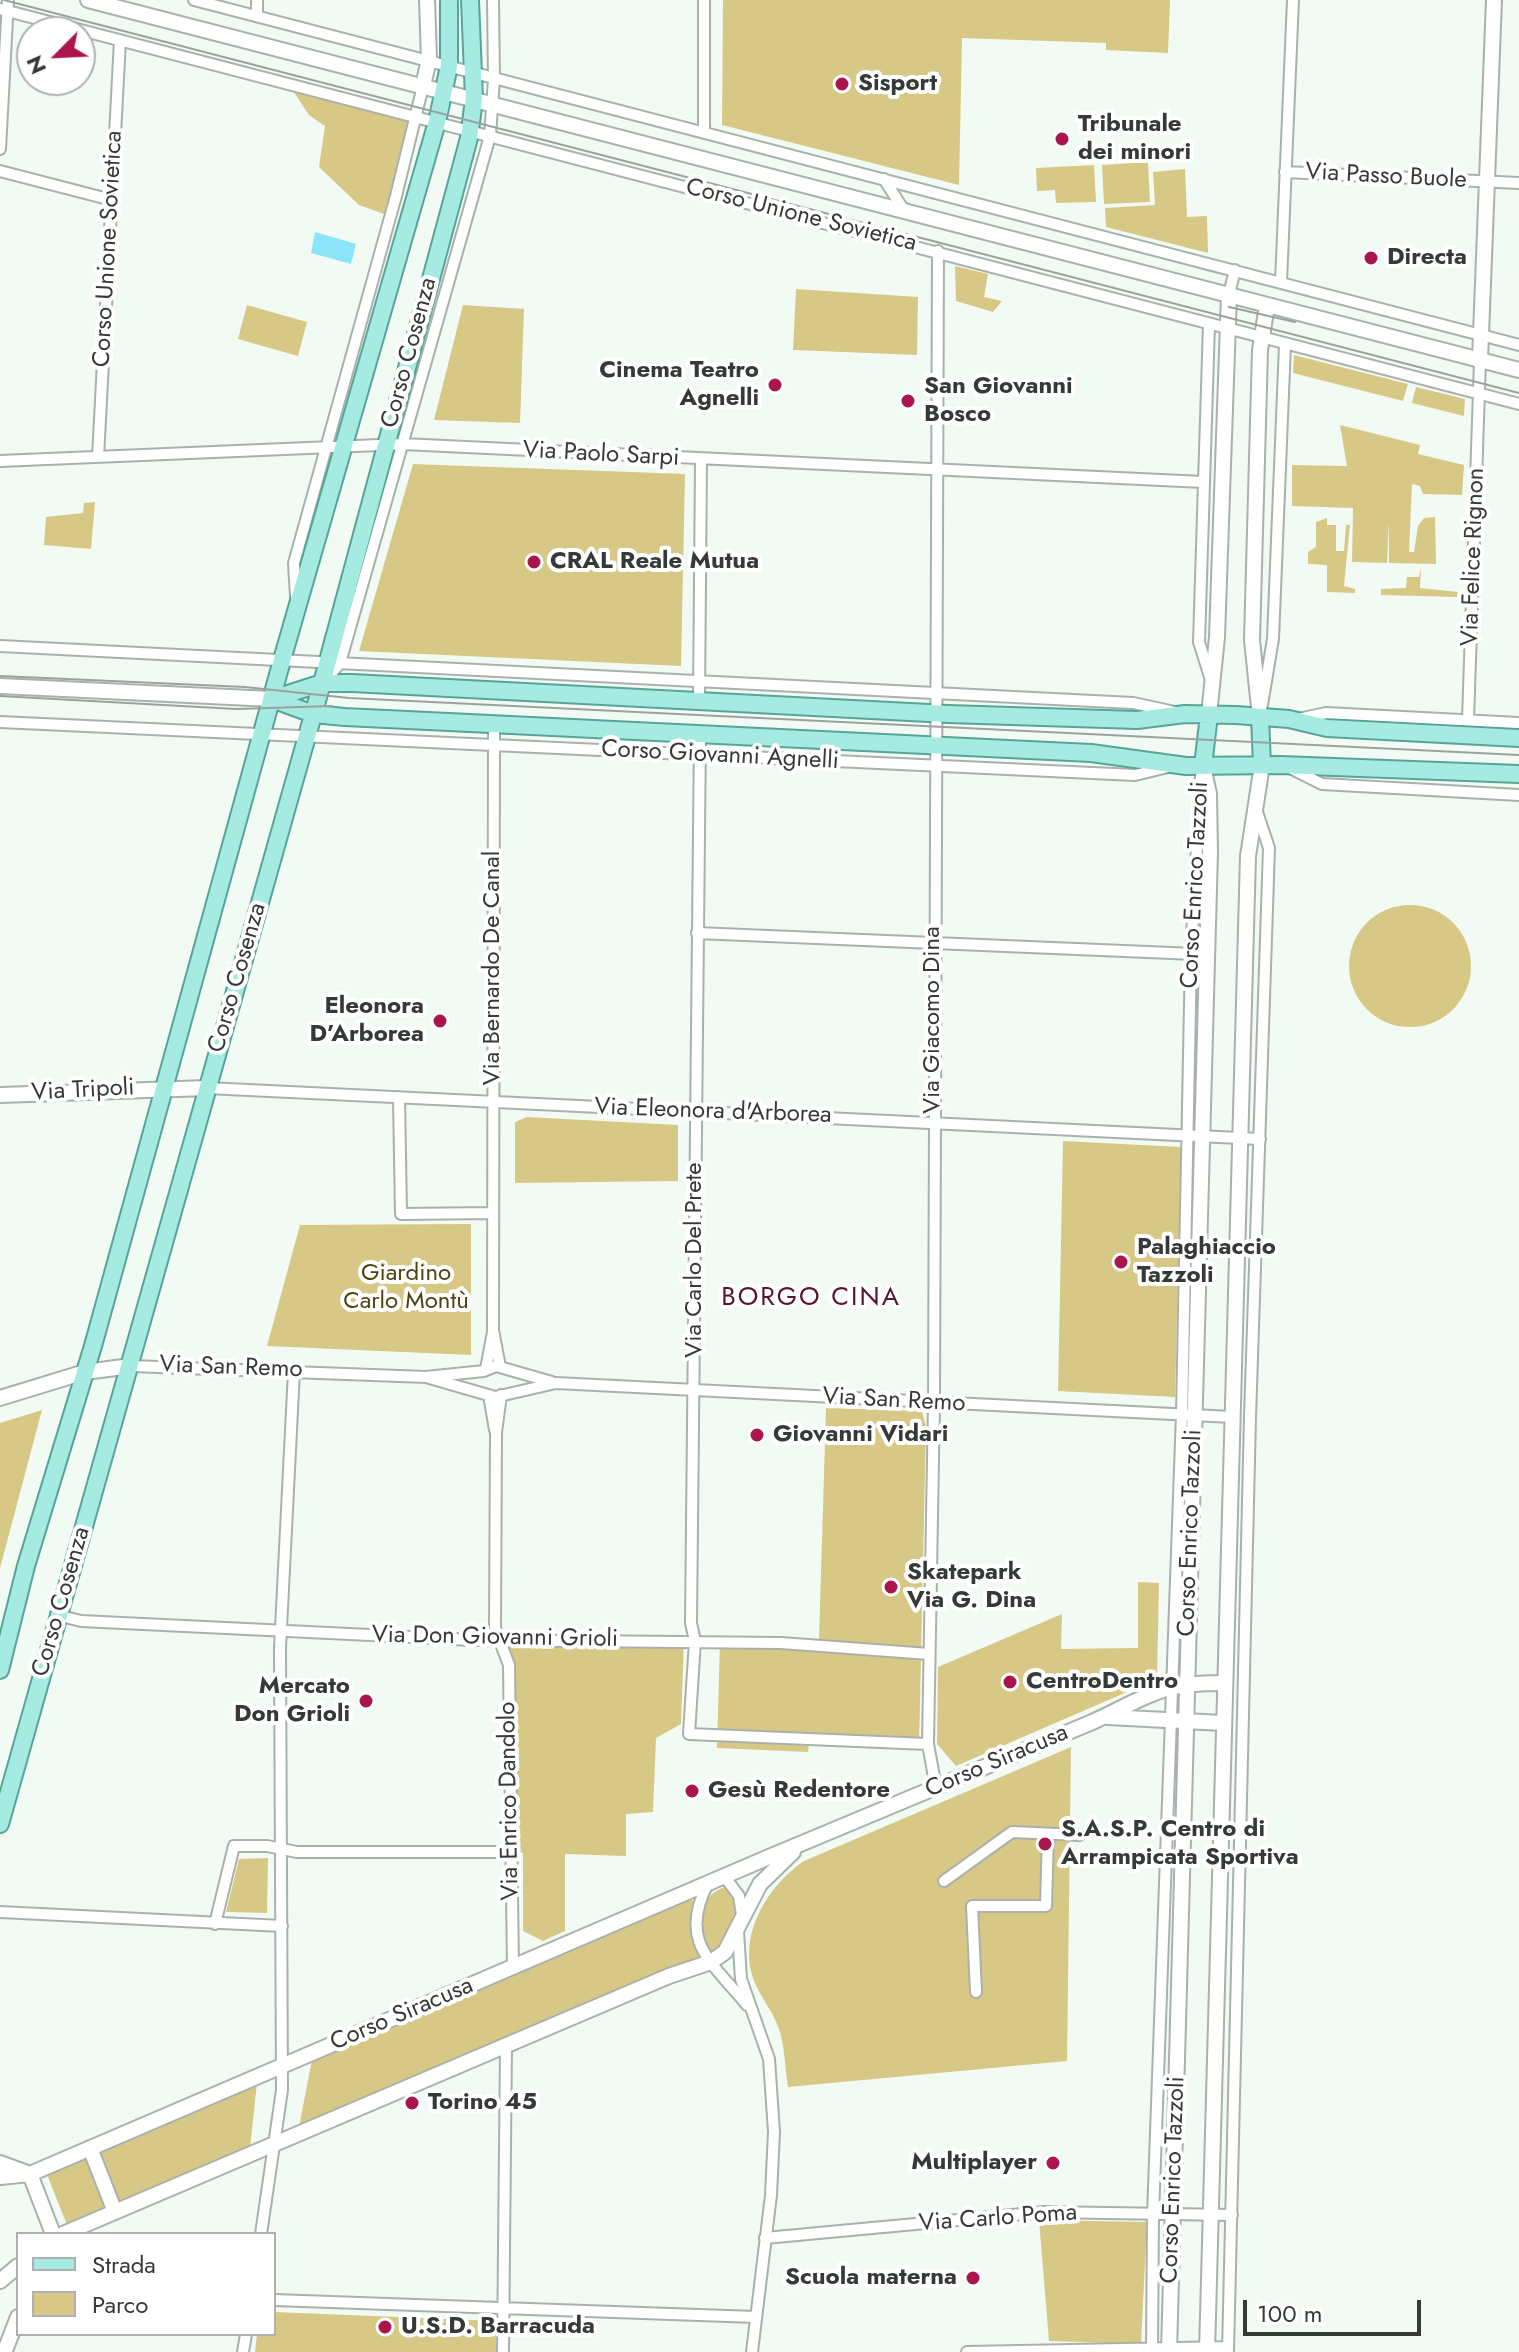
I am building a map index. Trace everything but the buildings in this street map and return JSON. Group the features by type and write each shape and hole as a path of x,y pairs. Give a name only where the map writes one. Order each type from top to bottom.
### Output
{"main road":[{"name":"Corso Cosenza","path":"0,1670 26,1566 85,1372 296,611 346,447 437,122 449,66 449,0"},
{"name":"Corso Cosenza","path":"0,1824 310,726 329,672 385,445 470,131 474,73 470,0"},
{"name":"Corso Giovanni Agnelli","path":"1260,717 1185,714 1137,720 935,713 699,700 499,680 352,683 329,672 272,699 310,726 345,717 1123,755 1178,765 1519,774"},
{"path":"1203,766 1209,715"},
{"path":"1262,765 1260,717 1327,728 1519,738"}],"street":[{"name":"Corso Unione Sovietica","path":"88,0 139,6 444,92 1519,370"},
{"path":"194,0 1519,345"},
{"path":"257,0 257,16"},
{"path":"423,86 429,59 427,0"},
{"name":"Corso Cosenza","path":"329,672 403,444 490,136 494,79 493,0"},
{"path":"704,0 704,133"},
{"path":"1281,282 1293,0"},
{"name":"Via Passo Buole","path":"1480,360 1494,0"},
{"name":"Corso Unione Sovietica","path":"5,7 120,40 1519,404"},
{"path":"0,149 5,7"},
{"name":"Corso Unione Sovietica","path":"98,457 120,40"},
{"name":"Corso Cosenza","path":"296,611 294,563 413,134 423,86"},
{"path":"0,171 112,200"},
{"name":"Via Passo Buole","path":"1285,172 1487,181"},
{"name":"Corso Unione Sovietica","path":"884,179 903,209"},
{"path":"1487,181 1519,183"},
{"name":"Via Giacomo Dina","path":"936,1788 928,1744 934,1403 938,251"},
{"path":"1209,715 1230,330 1229,294 1235,270"},
{"path":"1260,717 1252,640 1262,338 1267,305"},
{"path":"1209,324 1199,642 1212,682"},
{"path":"1260,717 1273,639 1285,344"},
{"path":"1480,360 1480,394"},
{"name":"Via Felice Rignon","path":"1468,720 1480,394"},
{"name":"Via Paolo Sarpi","path":"0,461 403,444 1203,482"},
{"path":"699,700 701,460"},
{"name":"Corso Giovanni Agnelli","path":"0,646 282,661 329,672 499,680 700,682 1133,703 1185,714"},
{"name":"Corso Giovanni Agnelli","path":"0,686 272,699"},
{"path":"1293,720 1326,713 1519,723"},
{"name":"Corso Giovanni Agnelli","path":"0,722 262,735 310,726 493,745 1135,775 1178,765"},
{"name":"Via Bernardo De Canal","path":"485,1370 493,1330 494,724"},
{"name":"Via Carlo Del Prete","path":"700,734 691,1623 695,1641 689,1734 928,1744"},
{"name":"Corso Enrico Tazzoli","path":"1207,2350 1248,856 1262,765"},
{"name":"Corso Enrico Tazzoli","path":"1195,1136 1191,954 1203,766"},
{"name":"Corso Enrico Tazzoli","path":"1170,2350 1180,1684 1195,1136 1207,954 1209,794 1203,766"},
{"name":"Corso Giovanni Agnelli","path":"1285,766 1322,784 1519,795"},
{"name":"Corso Enrico Tazzoli","path":"1228,2350 1269,848 1256,807"},
{"path":"697,933 1207,954"},
{"name":"Via Eleonora d'Arborea","path":"166,1087 1260,1139"},
{"name":"Via Tripoli","path":"0,1095 166,1087"},
{"path":"399,1097 401,1214 493,1213"},
{"name":"Via Bernardo De Canal","path":"493,1330 501,1367"},
{"name":"Via San Remo","path":"0,1398 85,1372 131,1366 426,1377 485,1370"},
{"path":"496,1432 487,1394 480,1381 485,1370 501,1367 510,1379 496,1432 497,1637"},
{"name":"Via San Remo","path":"501,1367 556,1383 1232,1417"},
{"path":"261,2232 283,2066 282,1632 294,1371"},
{"name":"Via San Remo","path":"426,1377 487,1394"},
{"name":"Via San Remo","path":"504,1394 556,1383"},
{"path":"487,1394 504,1394"},
{"name":"Via Don Giovanni Grioli","path":"61,1616 81,1621 282,1632 473,1640 497,1637 784,1643 929,1654"},
{"name":"Via Enrico Dandolo","path":"497,1637 509,1665 513,1968"},
{"name":"Corso Siracusa","path":"0,2177 30,2174 724,1876 1104,1717 1131,1700 1180,1684 1244,1684"},
{"name":"Corso Siracusa","path":"1104,1717 1223,1723"},
{"name":"Corso Enrico Tazzoli","path":"1152,2350 1153,2215 1180,1722"},
{"path":"944,1881 1012,1832 1079,1835"},
{"path":"976,1992 972,1906 1046,1906 1048,1834"},
{"name":"Corso Siracusa","path":"68,2232 711,1962 725,1952 760,1884 802,1845"},
{"path":"215,1924 234,1846 511,1852"},
{"path":"724,1876 739,1896 738,1965 766,2043 772,2092 773,2165 752,2352"},
{"path":"708,1883 695,1912 694,1924 699,1944 753,2013"},
{"path":"0,1912 282,1926"},
{"path":"503,2352 506,2046"},
{"path":"90,2148 115,2212"},
{"path":"0,2163 30,2174 52,2232"},
{"name":"Via Carlo Poma","path":"765,2238 1044,2212 1232,2215"},
{"path":"276,2300 756,2317"},
{"path":"5,2346 16,2321"},
{"path":"967,2352 1228,2350"}],"green space":[{"name":"Sisport","path":"723,0 1170,0 1168,53 1106,50 1106,43 962,38 959,185 722,125"},
{"path":"291,88 408,120 409,126 384,214 359,205 319,167 325,126 309,115"},
{"path":"1148,162 1150,202 1104,204 1102,165"},
{"path":"1094,165 1096,202 1056,203 1055,190 1037,191 1036,168"},
{"path":"1185,169 1187,217 1207,216 1208,253 1106,227 1105,208 1155,205 1153,172"},
{"path":"955,266 988,274 984,297 1002,301 993,312 956,301"},
{"path":"796,289 918,297 917,355 793,350"},
{"path":"247,305 307,322 298,356 238,339"},
{"path":"463,305 524,309 520,423 434,420"},
{"path":"1294,355 1408,384 1403,401 1293,373"},
{"path":"1416,387 1465,399 1464,416 1412,403"},
{"path":"1340,425 1420,445 1418,454 1464,465 1462,495 1423,494 1420,486 1412,484 1409,552 1414,552 1418,526 1424,518 1435,517 1436,564 1389,563 1389,520 1387,563 1352,562 1353,508 1292,506 1292,465 1347,466"},
{"name":"CRAL Reale Mutua","path":"413,464 685,474 681,666 359,651"},
{"path":"95,502 91,549 44,545 46,517 83,513 84,503"},
{"path":"1327,518 1327,525 1336,525 1336,551 1344,551 1346,525 1350,525 1344,586 1355,589 1355,593 1327,592 1327,565 1308,564 1308,552 1316,547 1316,522"},
{"path":"1421,567 1420,588 1458,592 1457,597 1381,595 1381,589 1406,588 1407,577 1419,577"},
{"path":"1410,905 1433,910 1453,923 1466,943 1471,966 1466,989 1453,1009 1433,1022 1410,1027 1387,1022 1367,1009 1354,989 1349,966 1354,943 1367,923 1387,910"},
{"path":"527,1117 678,1125 678,1181 515,1183 515,1122"},
{"path":"1063,1141 1181,1147 1175,1397 1058,1391"},
{"name":"Giardino Carlo Montù","path":"471,1224 471,1355 267,1346 300,1225"},
{"path":"826,1408 922,1411 926,1427 919,1747 809,1743 808,1752 717,1748 720,1641 819,1639"},
{"path":"42,1410 0,1568 0,1423"},
{"path":"1138,1582 1159,1583 1157,1679 956,1766 937,1744 938,1667 1062,1614 1061,1649 1138,1648"},
{"path":"497,1637 684,1641 681,1724 656,1738 653,1812 626,1814 626,1856 565,1854 565,1931 543,1941 523,1931 523,1853 511,1852 509,1665"},
{"path":"1071,1747 1067,2061 788,2087 780,2032 755,1983 749,1948 758,1914 778,1884 804,1861"},
{"path":"268,1858 267,1913 226,1912 239,1859"},
{"path":"726,1887 735,1898 738,1914 721,1946 712,1953 703,1935 701,1915 709,1897"},
{"path":"690,1899 694,1902 690,1932 703,1957 299,2127 312,2060"},
{"path":"257,2083 250,2148 120,2203 100,2150"},
{"path":"86,2156 108,2208 67,2225 46,2172"},
{"path":"1039,2220 1147,2222 1141,2344 1049,2341"},
{"name":"U.S.D. Barracuda","path":"276,2312 496,2321 496,2352 255,2352 257,2336 276,2336"}],"water":[{"path":"315,232 356,244 351,264 311,253"}],"tram line":[{"path":"4,0 1519,393"},
{"path":"1229,307 1295,322"},
{"path":"0,676 245,687 349,698 1519,755"},
{"path":"0,696 236,709 332,706"}],"place":[{"name":"Sisport","path":"842,84"},
{"name":"Tribunale dei minori","path":"1062,139"},
{"name":"Directa","path":"1371,258"},
{"name":"Cinema Teatro Agnelli","path":"775,385"},
{"name":"San Giovanni Bosco","path":"908,401"},
{"name":"CRAL Reale Mutua","path":"534,562"},
{"name":"Eleonora D’Arborea","path":"440,1021"},
{"name":"Palaghiaccio Tazzoli","path":"1121,1262"},
{"name":"Giovanni Vidari","path":"757,1435"},
{"name":"Skatepark Via G. Dina","path":"891,1587"},
{"name":"CentroDentro","path":"1010,1682"},
{"name":"Mercato Don Grioli","path":"366,1701"},
{"name":"Gesù Redentore","path":"692,1791"},
{"name":"S.A.S.P. Centro di Arrampicata Sportiva","path":"1045,1844"},
{"name":"Torino 45","path":"412,2103"},
{"name":"Multiplayer","path":"1053,2163"},
{"name":"Scuola materna","path":"973,2278"},
{"name":"U.S.D. Barracuda","path":"385,2327"}],"district":[{"name":"BORGO CINA","path":"811,1299"}]}
